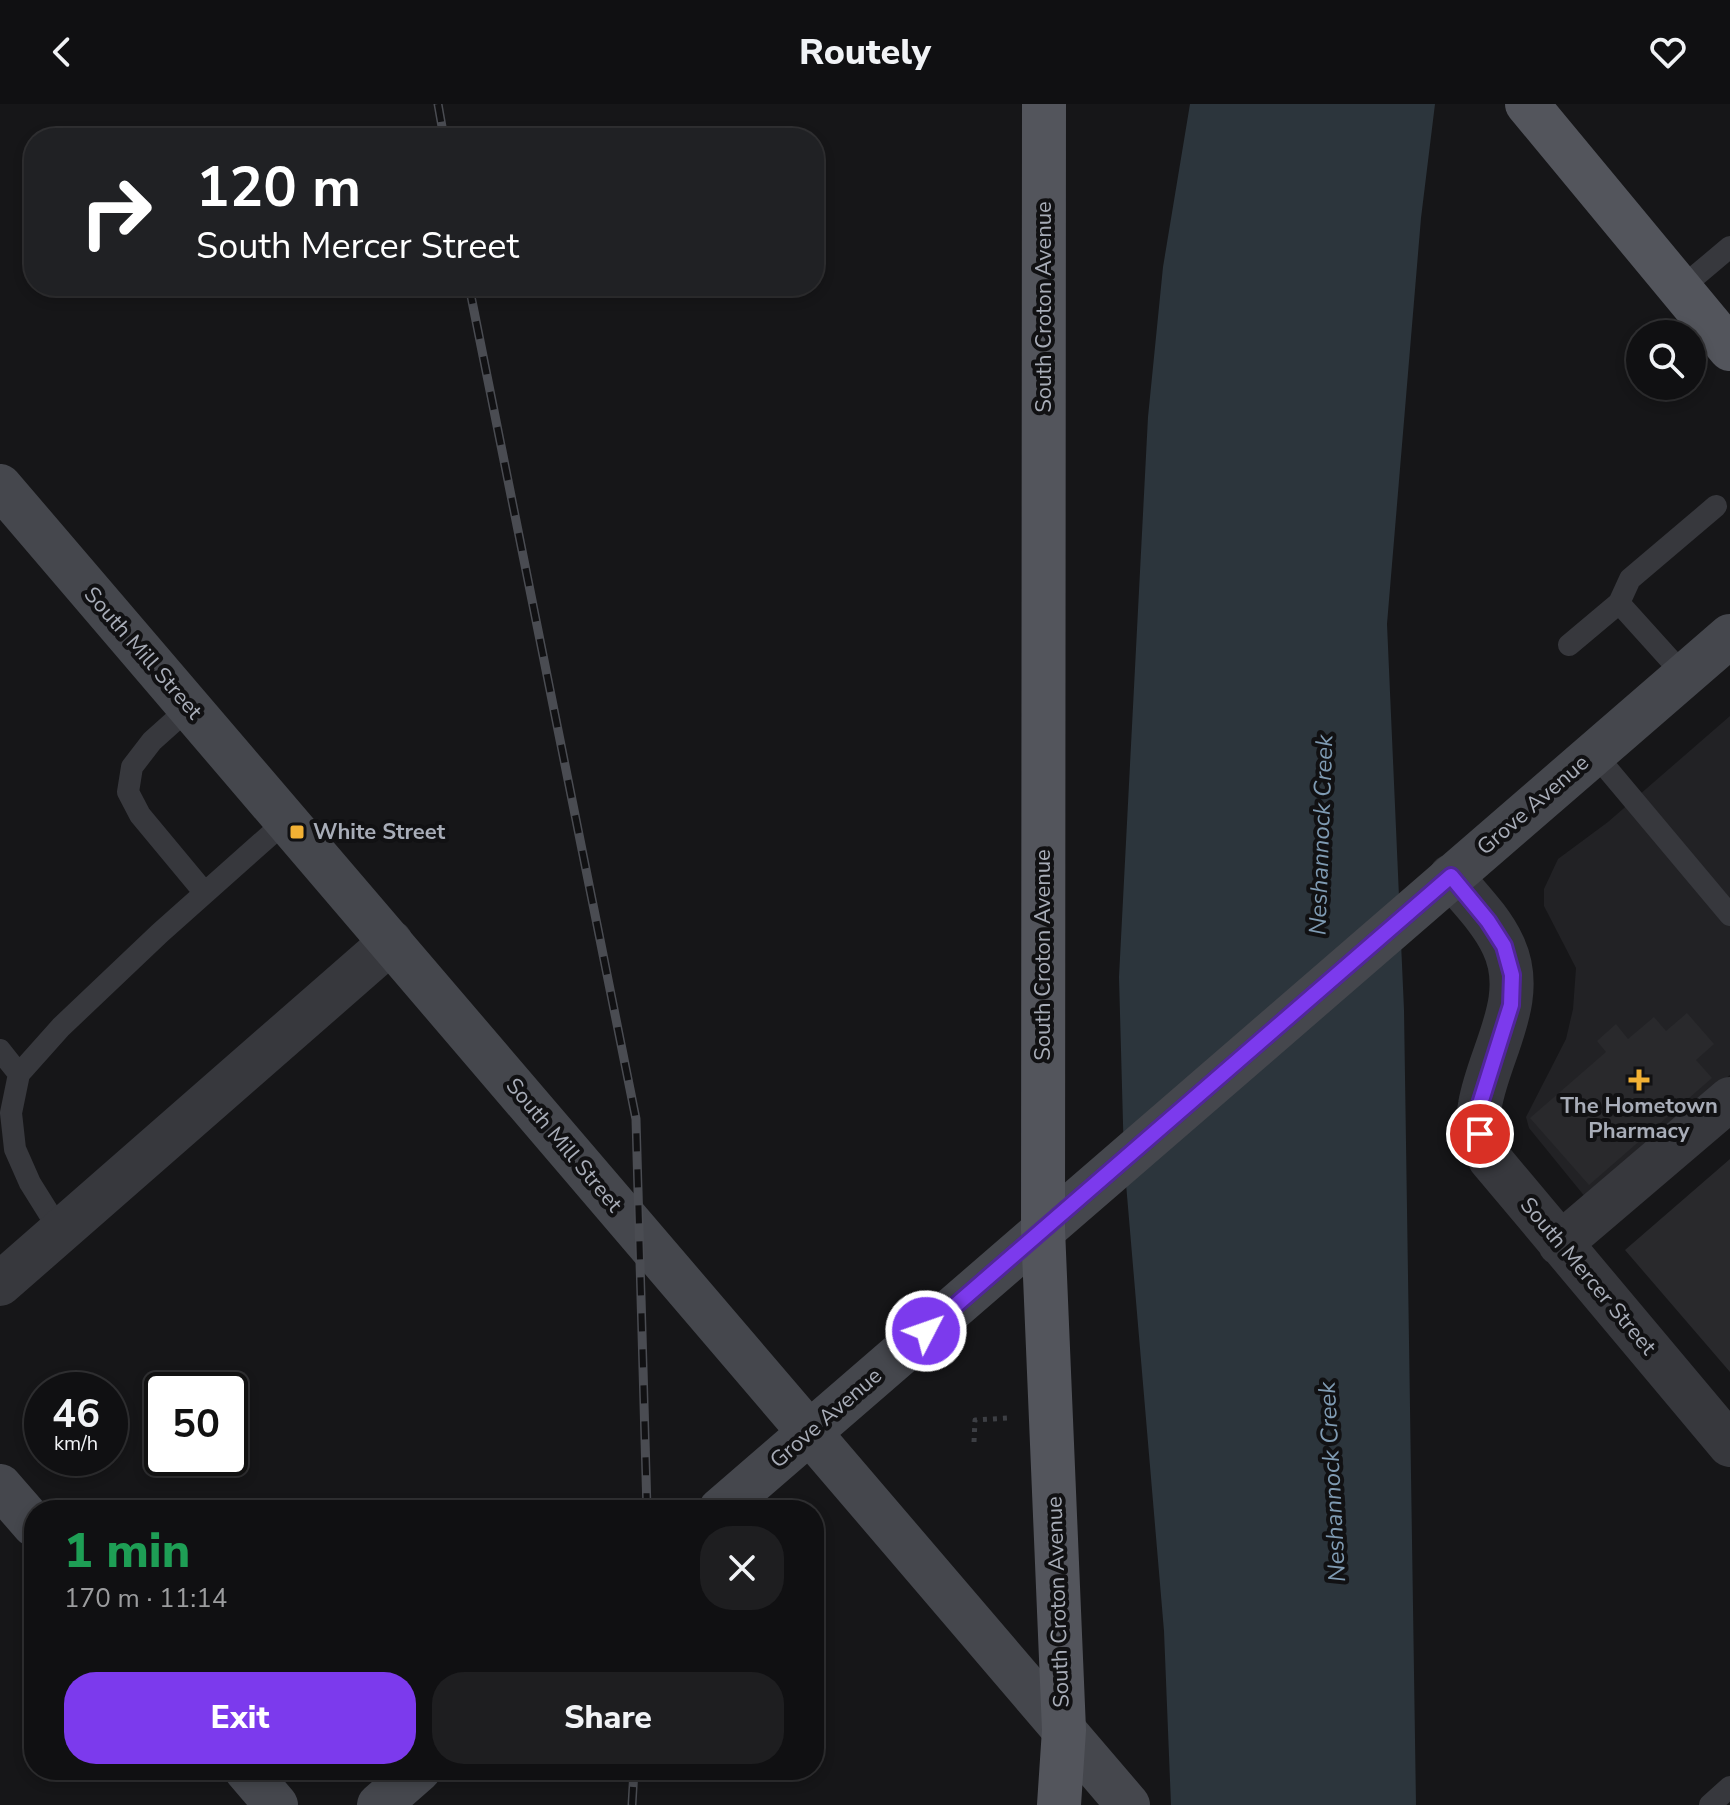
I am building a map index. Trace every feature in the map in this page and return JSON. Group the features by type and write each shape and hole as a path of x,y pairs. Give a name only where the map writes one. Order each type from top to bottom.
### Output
{"main road":[{"name":"South Croton Avenue","path":"1044,104 1043,1229 1064,1730 1059,1805"},
{"path":"1527,104 1730,349"}],"street":[{"name":"South Mill Street","path":"0,486 1128,1805"},
{"name":"Grove Avenue","path":"731,1500 1730,636"},
{"name":"South Mercer Street","path":"1451,876 1496,933 1504,946 1512,975 1511,1005 1479,1107 1480,1134 1490,1159 1730,1445"},
{"path":"0,1284 391,942"},
{"path":"1560,1244 1730,1099"},
{"path":"0,1486 24,1514"},
{"path":"255,1780 276,1805"},
{"path":"379,1805 408,1780"}],"lane":[{"path":"1680,289 1730,247"},
{"path":"1569,645 1619,603 1630,579 1716,506"},
{"path":"1619,603 1684,675"},
{"path":"190,707 152,741 132,767 128,792 140,815 204,892"},
{"path":"1594,753 1730,915"},
{"path":"60,1231 30,1183 7,1155 19,1074 61,1027 204,892 287,820"},
{"path":"0,1050 19,1074"},
{"path":"1710,1805 1730,1787"}],"path":[{"path":"974,1442 975,1420 1008,1418"}],"shaded area":[{"path":"1730,716 1730,1075 1586,1198 1529,1128 1526,1117 1566,1039 1573,1009 1576,968 1544,906 1544,889 1558,859 1608,822"}],"water":[{"name":"Neshannock Creek","path":"1190,104 1435,104 1421,218 1387,624 1404,1010 1416,1805 1171,1805 1164,1631 1124,1160 1119,977 1148,417 1163,267"}],"building":[{"path":"1687,1013 1714,1044 1696,1060 1712,1078 1589,1185 1530,1118 1606,1052 1597,1041 1616,1024 1628,1039 1654,1017 1666,1031"},
{"path":"1730,1159 1730,1372 1625,1250"}],"railway":[{"path":"438,104 442,128"},
{"path":"471,296 636,1119 647,1500"},
{"path":"632,1805 633,1780"}],"place":[{"name":"White Street","path":"297,832"},
{"name":"The Hometown Pharmacy","path":"1639,1080"}],"route":[{"path":"926,1331 1451,876 1504,946 1512,975 1511,1005 1479,1107 1480,1134"}]}
